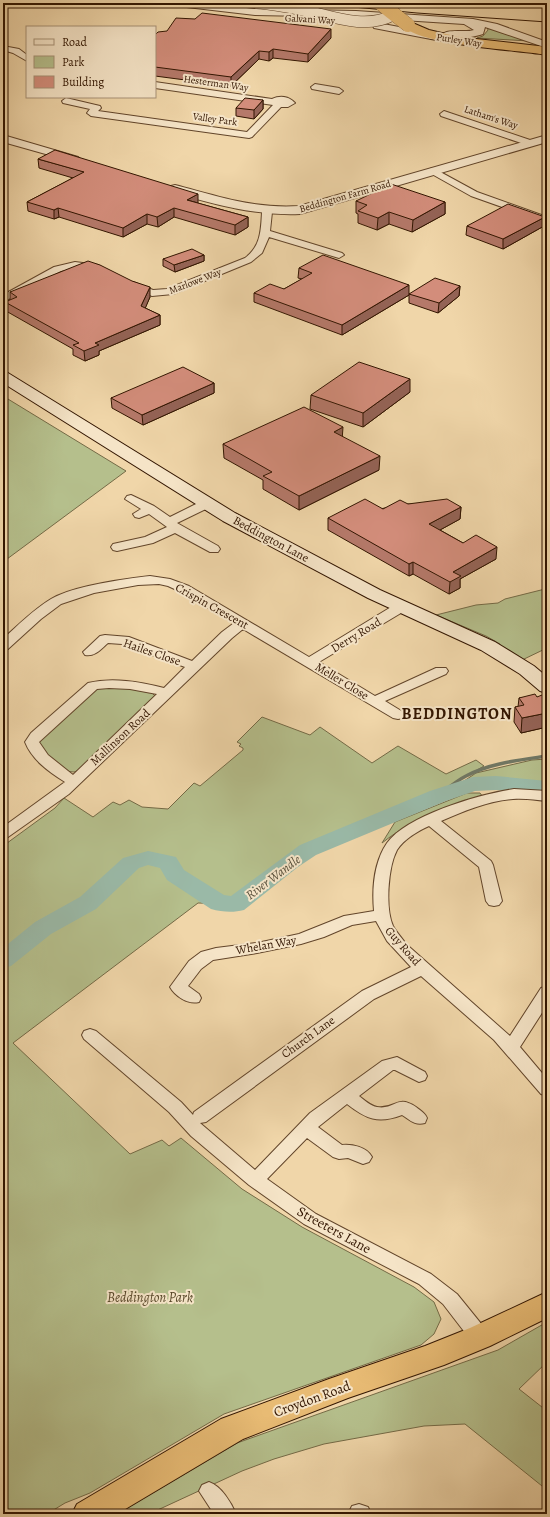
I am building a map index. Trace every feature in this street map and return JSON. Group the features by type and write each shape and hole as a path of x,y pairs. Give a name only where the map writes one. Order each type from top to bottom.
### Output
{"highway":[{"name":"Purley Way","path":"380,3 395,7 414,25 442,36 547,52"},
{"name":"Purley Way","path":"442,36 547,46"},
{"name":"Croydon Road","path":"88,1514 232,1429 340,1388 433,1356 480,1336 547,1304"}],"main road":[{"name":"Beddington Lane","path":"3,376 206,504 401,608 457,631 488,646 527,670 547,687"}],"street":[{"path":"178,3 266,12 370,15 473,22 493,26 547,46"},
{"path":"203,3 266,12"},
{"path":"257,3 363,21 382,20 395,7"},
{"name":"Galvani Way","path":"181,4 272,17 358,22 442,36 470,35 477,33 480,30 475,26 451,21"},
{"path":"3,48 16,51 26,58"},
{"name":"Hesterman Way","path":"156,85 276,104"},
{"path":"315,87 339,91"},
{"name":"Valley Park","path":"68,99 97,108 91,113 249,135 276,104"},
{"name":"Latham's Way","path":"444,114 530,143"},
{"path":"3,138 88,163"},
{"name":"Beddington Farm Road","path":"164,186 235,206 267,212 300,210 547,138"},
{"path":"433,172 474,194 547,220"},
{"name":"Marlowe Way","path":"125,281 146,292 169,292 255,256 261,250 265,233 267,212"},
{"path":"265,233 339,255"},
{"path":"3,299 50,272 67,266 75,265 96,267 108,272"},
{"path":"131,499 150,509 172,525 214,549"},
{"path":"117,546 149,540 206,504"},
{"path":"139,514 150,509"},
{"name":"Crispin Crescent","path":"3,646 58,601 97,590 147,580 158,580 175,584 310,662"},
{"name":"Derry Road","path":"310,662 401,608"},
{"name":"Mallinson Road","path":"3,834 51,801 73,782 227,635 243,623"},
{"name":"Hailes Close","path":"90,652 105,639 124,640 194,666"},
{"name":"Meller Close","path":"310,662 398,715"},
{"name":"Meller Close","path":"374,700 441,671"},
{"path":"73,782 59,772 35,749 32,742 36,736 93,686 101,684 147,688 167,693"},
{"name":"Guy Road","path":"547,796 516,794 496,798 462,807 415,827 403,835 390,849 382,884 382,915 384,922 392,936 423,968 463,1002 511,1048 547,1090"},
{"path":"431,820 486,866 494,901"},
{"name":"Whelan Way","path":"193,998 178,987 196,964 207,956 216,953 257,948 301,939 349,920 382,915"},
{"name":"Church Lane","path":"193,1119 355,1004 384,987 423,968"},
{"path":"511,1048 547,992"},
{"name":"Streeters Lane","path":"90,1035 175,1107 193,1119 255,1180 310,1219 424,1279 450,1299 480,1336"},
{"path":"255,1180 316,1118 346,1095 393,1063 403,1065 419,1076"},
{"path":"346,1095 368,1111 375,1114 389,1114 403,1107 419,1118"},
{"path":"306,1128 339,1152 350,1151 363,1157"},
{"path":"209,1491 226,1514"}],"green space":[{"path":"487,27 529,41 477,38 483,36 488,30"},
{"path":"3,396 126,471 3,562"},
{"path":"547,589 547,648 520,661 498,648 500,644 486,636 436,615 476,605 498,603 505,599"},
{"path":"98,686 146,690 155,696 80,770 74,772 64,771 39,747 38,740"},
{"name":"Beddington Park","path":"262,717 310,735 320,727 372,763 398,746 446,774 476,760 484,766 453,784 438,796 308,850 290,862 236,904 198,903 13,1043 130,1154 162,1140 169,1146 181,1138 242,1189 302,1227 414,1287 434,1302 441,1319 434,1334 421,1345 224,1414 90,1493 65,1503 47,1514 3,1514 3,846 55,808 64,798 93,817 113,802 120,805 129,800 142,807 168,809 194,783 200,786 243,750 243,748 239,746 241,744 237,742"},
{"path":"547,759 547,785 480,779 458,785 476,773 532,760"},
{"path":"467,793 480,793 483,797 418,820 382,843 395,822"},
{"path":"547,1322 547,1362 519,1389 547,1411 547,1490 465,1424 424,1426 324,1444 274,1459 242,1471 149,1514 117,1514 237,1443 498,1350"}],"building":[{"path":"202,13 331,29 308,54 273,49 269,52 259,51 231,77 156,67 156,34 158,32 167,31 176,18 195,19"},
{"path":"245,98 263,100 254,110 236,108"},
{"path":"55,150 198,194 187,200 248,217 235,225 174,208 157,217 147,214 123,228 58,208 54,210 27,202 84,172 38,159"},
{"path":"391,184 445,202 413,220 389,212 378,218 358,211 367,205 356,201"},
{"path":"508,204 545,217 503,239 467,226"},
{"path":"192,249 204,255 174,265 163,259"},
{"path":"323,255 409,285 342,325 254,293 270,284 284,289 312,273 299,268"},
{"path":"88,261 100,265 132,281 150,287 141,306 160,315 95,343 99,345 84,351 73,345 79,343 5,302 17,297 10,292"},
{"path":"435,278 460,286 439,303 409,294"},
{"path":"359,362 410,379 363,413 311,395"},
{"path":"183,367 214,383 142,415 111,398"},
{"path":"304,407 343,427 334,432 380,456 299,496 263,476 272,472 223,444"},
{"path":"365,499 383,509 400,500 408,504 447,499 461,507 429,524 463,543 476,535 497,547 453,572 461,576 450,582 413,562 409,564 328,518"},
{"path":"535,694 537,697 542,695 547,703 547,713 522,718 515,707 524,705 519,698"}],"waterway":[{"name":"River Wandle","path":"438,796 462,778 485,768 547,756"},
{"name":"River Wandle","path":"3,960 43,928 88,903 131,863 148,858 168,862 175,875 219,903 236,904 290,862 308,850 438,796 473,784 496,783 547,788"}],"tram line":[{"path":"311,3 417,13 547,22"}],"district":[{"name":"BEDDINGTON","path":"457,714"}]}
